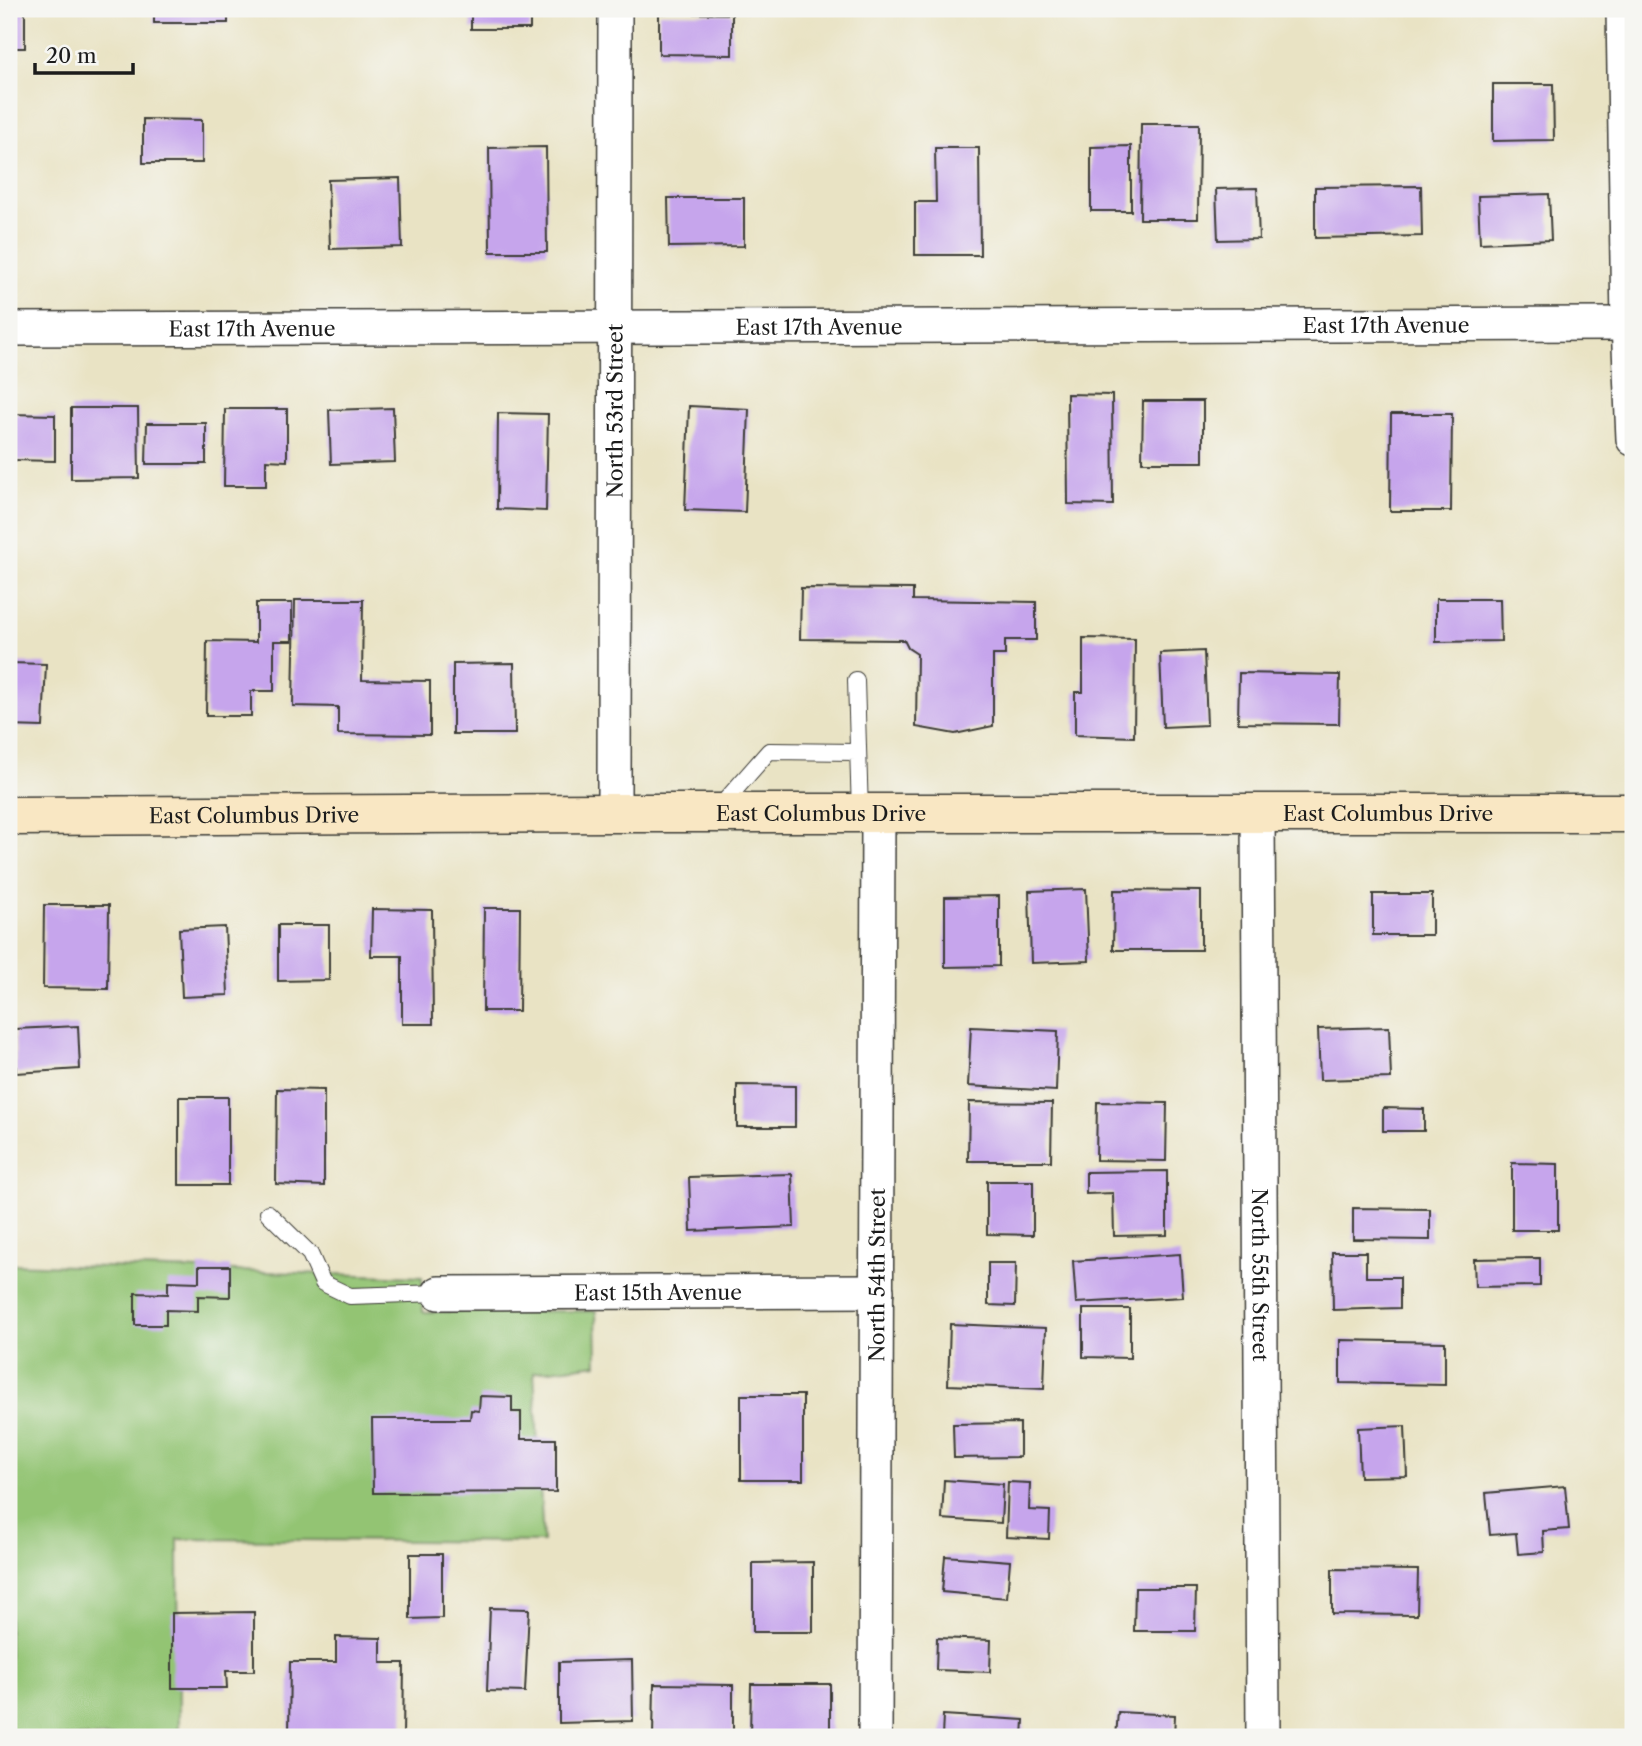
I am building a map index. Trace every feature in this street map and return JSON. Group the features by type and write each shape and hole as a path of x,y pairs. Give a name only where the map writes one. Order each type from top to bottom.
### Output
{"main road":[{"name":"East Columbus Drive","path":"9,816 1633,813"}],"street":[{"name":"North 53rd Street","path":"614,813 615,9"},
{"path":"1623,9 1628,324 1632,359 1633,439"},
{"name":"East 17th Avenue","path":"9,329 1628,324"},
{"name":"North 54th Street","path":"869,813 877,1291 875,1737"},
{"name":"North 55th Street","path":"1258,813 1263,1737"},
{"name":"East 15th Avenue","path":"439,1293 877,1291"}],"lane":[{"path":"856,680 857,752 869,813"},
{"path":"714,813 769,751 857,752"},
{"path":"268,1213 310,1254 323,1283 350,1296 439,1293"}],"green space":[{"path":"9,1264 422,1277 423,1312 596,1311 597,1364 534,1372 543,1542 178,1539 179,1737 9,1737"}],"building":[{"path":"9,9 25,9 25,48 9,48"},
{"path":"154,9 228,9 228,23 154,23"},
{"path":"471,9 530,9 530,29 471,29"},
{"path":"659,13 732,14 732,55 659,54"},
{"path":"1493,84 1553,84 1554,140 1493,141"},
{"path":"143,119 202,120 202,163 143,163"},
{"path":"1141,124 1199,124 1198,219 1140,219"},
{"path":"1131,146 1131,211 1091,211 1091,147"},
{"path":"546,147 547,252 490,252 489,148"},
{"path":"935,148 979,148 980,255 915,255 915,202 936,202"},
{"path":"400,178 402,247 330,249 328,180"},
{"path":"1421,186 1422,236 1315,238 1315,187"},
{"path":"1257,188 1259,239 1218,240 1216,189"},
{"path":"1549,194 1551,240 1480,243 1478,196"},
{"path":"668,198 744,198 744,246 669,247"},
{"path":"1067,394 1112,395 1113,505 1068,504"},
{"path":"1143,401 1203,401 1203,462 1142,462"},
{"path":"689,406 749,409 745,512 685,510"},
{"path":"71,408 138,408 139,478 71,479"},
{"path":"393,408 395,462 331,464 329,410"},
{"path":"225,409 287,409 287,461 266,460 266,486 224,486"},
{"path":"498,413 548,414 546,511 497,509"},
{"path":"9,414 55,415 55,461 12,460 12,476 9,476"},
{"path":"1391,414 1452,414 1451,511 1390,511"},
{"path":"147,423 206,423 206,464 146,464"},
{"path":"801,588 913,589 913,600 1036,602 1036,640 1005,640 1005,655 993,655 993,726 955,734 916,727 917,654 908,648 904,640 800,639"},
{"path":"1436,599 1500,599 1501,641 1436,642"},
{"path":"295,600 363,600 362,680 430,681 430,735 338,734 338,707 293,706"},
{"path":"256,603 292,603 292,641 274,641 274,691 251,691 251,716 206,716 207,641 256,642"},
{"path":"1083,638 1135,639 1134,737 1075,735 1075,692 1083,692"},
{"path":"1204,651 1207,725 1163,727 1160,653"},
{"path":"9,663 46,664 43,727 9,726"},
{"path":"514,663 515,734 453,734 453,664"},
{"path":"1239,673 1340,675 1339,724 1238,723"},
{"path":"1086,889 1089,961 1031,963 1029,891"},
{"path":"1114,890 1201,891 1201,950 1113,950"},
{"path":"1373,894 1432,894 1432,935 1373,935"},
{"path":"999,896 999,966 945,967 945,897"},
{"path":"44,905 109,905 108,989 43,988"},
{"path":"484,908 520,908 519,1011 483,1011"},
{"path":"372,909 432,910 433,1024 402,1024 402,956 371,956"},
{"path":"278,925 329,925 329,980 278,981"},
{"path":"225,927 228,995 182,997 179,929"},
{"path":"78,1026 80,1069 16,1073 15,1029"},
{"path":"971,1027 1058,1031 1056,1091 968,1086"},
{"path":"1389,1027 1391,1078 1320,1080 1318,1029"},
{"path":"9,1029 12,1029 11,1082 9,1082"},
{"path":"737,1085 795,1086 795,1127 737,1127"},
{"path":"277,1089 324,1090 324,1186 276,1184"},
{"path":"179,1097 228,1097 228,1185 179,1185"},
{"path":"969,1102 1052,1103 1051,1161 968,1161"},
{"path":"1097,1102 1167,1103 1166,1161 1096,1160"},
{"path":"1383,1108 1424,1109 1424,1131 1383,1131"},
{"path":"1512,1163 1558,1164 1558,1230 1512,1230"},
{"path":"1167,1171 1167,1235 1114,1236 1113,1193 1086,1194 1086,1172"},
{"path":"792,1174 794,1227 691,1231 689,1177"},
{"path":"987,1181 1033,1181 1033,1235 987,1234"},
{"path":"1353,1208 1430,1209 1430,1240 1353,1239"},
{"path":"1332,1252 1366,1252 1366,1277 1400,1277 1400,1308 1333,1310"},
{"path":"1180,1254 1183,1297 1076,1303 1073,1261"},
{"path":"1540,1258 1540,1286 1475,1287 1474,1259"},
{"path":"988,1263 1016,1263 1015,1306 988,1305"},
{"path":"199,1266 230,1266 230,1297 198,1296 198,1311 166,1310 166,1325 135,1325 135,1293 168,1294 168,1281 199,1282"},
{"path":"1083,1309 1130,1309 1130,1358 1083,1357"},
{"path":"950,1324 1046,1328 1044,1389 948,1385"},
{"path":"1340,1340 1445,1342 1445,1385 1340,1383"},
{"path":"741,1395 803,1395 803,1480 741,1480"},
{"path":"480,1396 512,1397 512,1412 521,1412 521,1439 556,1439 556,1492 373,1493 372,1419 470,1419 471,1410 479,1411"},
{"path":"1020,1423 1020,1457 954,1458 953,1424"},
{"path":"1405,1426 1407,1476 1360,1477 1358,1428"},
{"path":"944,1480 1003,1484 1001,1523 942,1519"},
{"path":"1008,1482 1030,1483 1029,1510 1050,1511 1049,1539 1006,1537"},
{"path":"1565,1486 1569,1529 1543,1531 1544,1552 1518,1554 1516,1533 1490,1535 1486,1493"},
{"path":"410,1554 442,1554 442,1618 410,1619"},
{"path":"945,1556 1010,1561 1007,1598 942,1592"},
{"path":"813,1562 813,1632 753,1632 753,1563"},
{"path":"1332,1569 1418,1570 1417,1615 1332,1614"},
{"path":"1135,1588 1196,1588 1195,1631 1134,1631"},
{"path":"490,1608 529,1609 525,1692 487,1691"},
{"path":"254,1612 254,1671 226,1671 227,1688 172,1688 172,1613"},
{"path":"336,1637 381,1638 381,1663 404,1663 403,1737 289,1735 290,1662 336,1662"},
{"path":"937,1638 991,1640 990,1672 936,1670"},
{"path":"632,1660 633,1721 559,1723 559,1662"},
{"path":"654,1684 733,1685 733,1737 653,1737"},
{"path":"751,1684 830,1684 830,1737 750,1737"},
{"path":"1118,1712 1175,1715 1174,1737 1116,1737"},
{"path":"943,1715 1024,1720 1023,1737 942,1737"}]}
